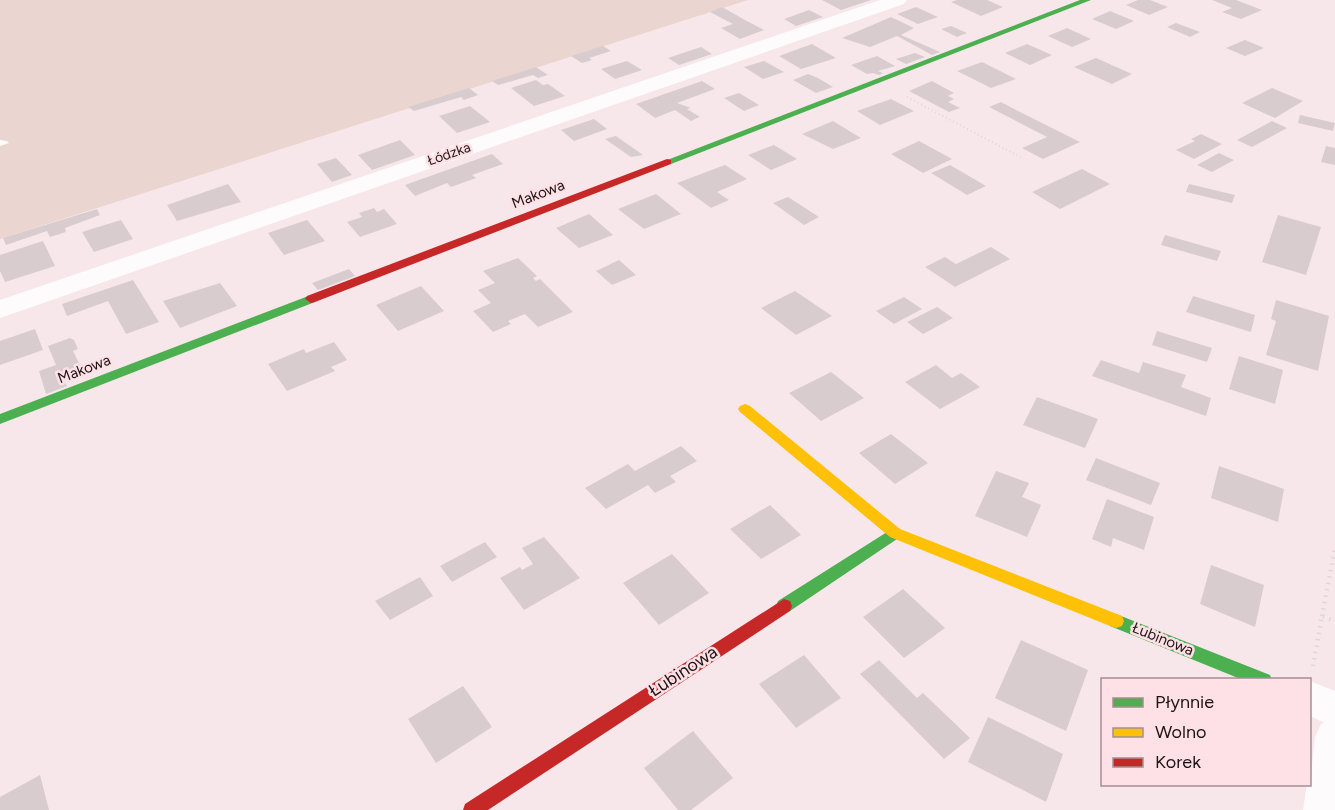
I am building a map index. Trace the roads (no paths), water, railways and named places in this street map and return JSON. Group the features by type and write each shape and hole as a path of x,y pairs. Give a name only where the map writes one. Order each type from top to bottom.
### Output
{"street":[{"name":"Łódzka","path":"0,309 898,0"},
{"name":"Makowa","path":"0,419 1088,0"},
{"name":"Łubinowa","path":"745,409 895,533 1259,678"},
{"name":"Łubinowa","path":"472,810 895,533"},
{"path":"1311,687 1335,709"},
{"path":"1324,810 1335,737"}]}
